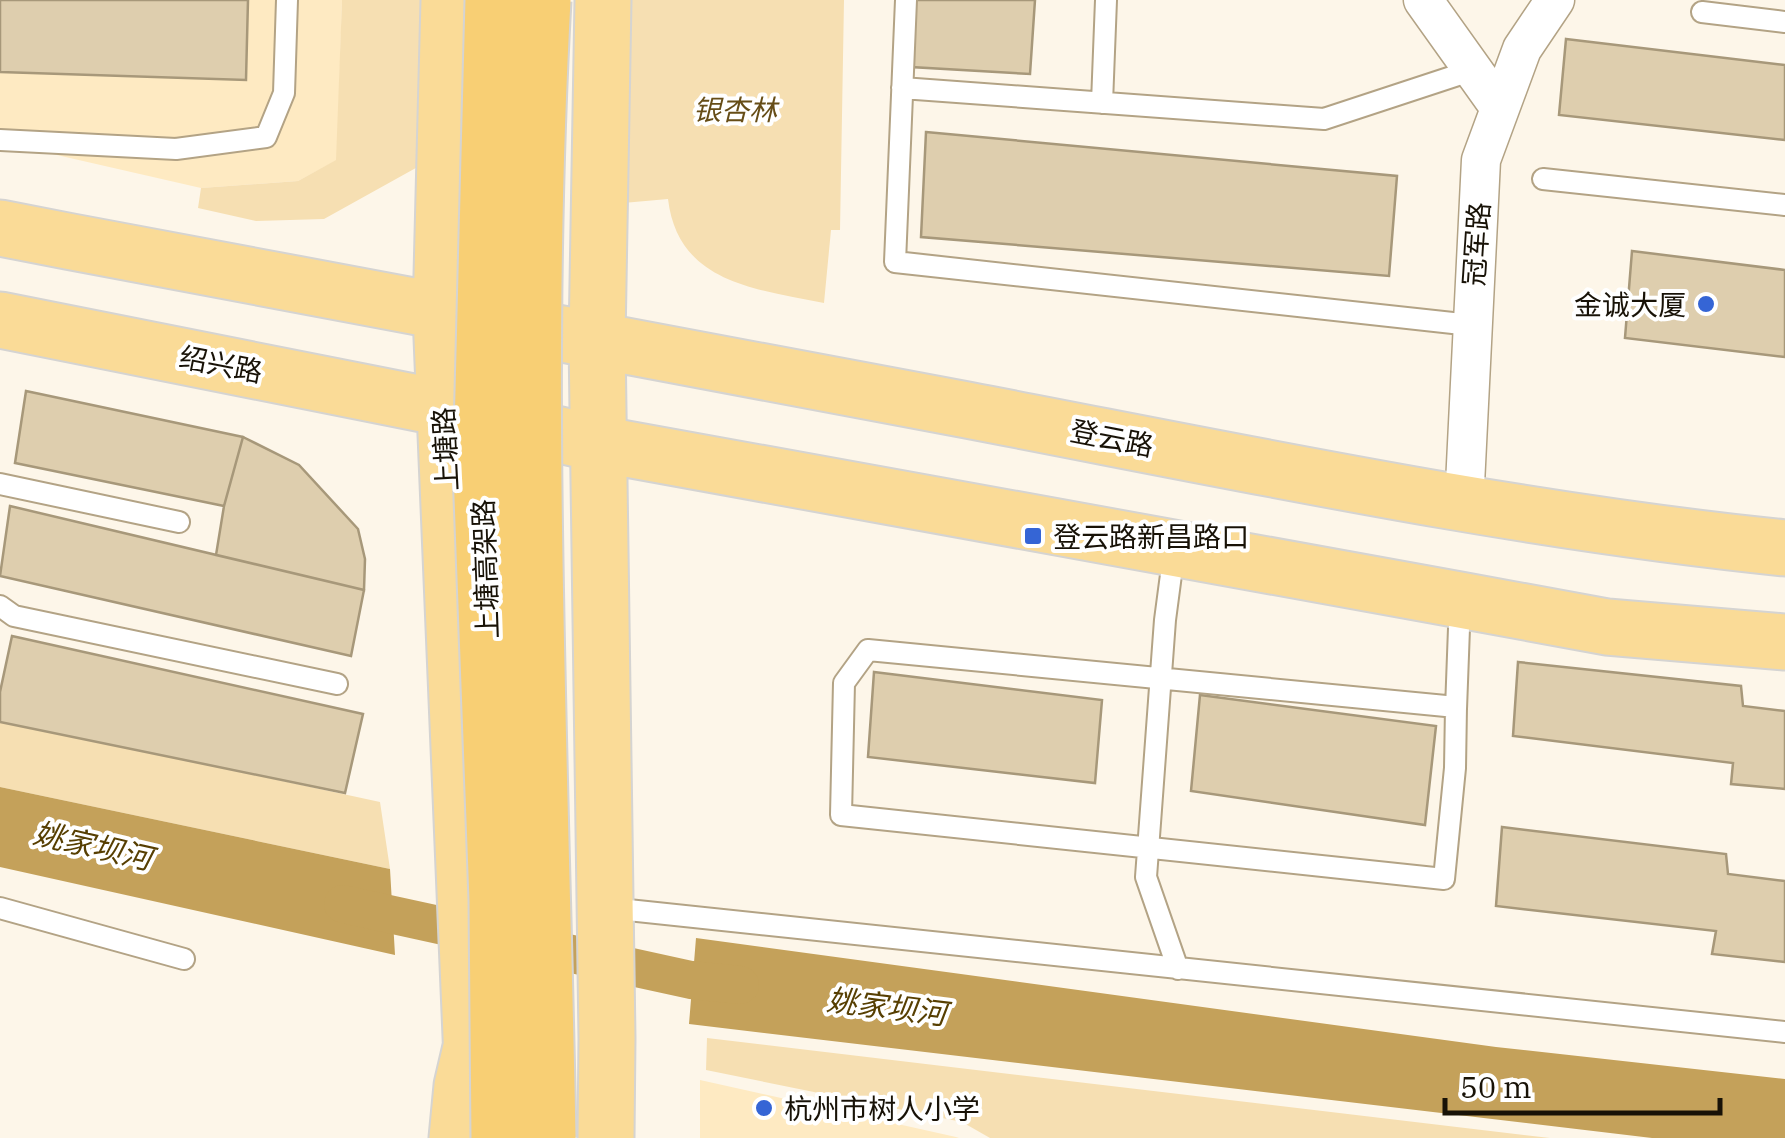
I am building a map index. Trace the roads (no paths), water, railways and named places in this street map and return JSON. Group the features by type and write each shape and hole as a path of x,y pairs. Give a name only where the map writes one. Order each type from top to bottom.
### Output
{"highway":[{"name":"上塘高架路","path":"493,0 481,470 496,880 499,1138"},
{"name":"上塘高架路","path":"543,0 538,88 533,489 548,1138"}],"main road":[{"name":"上塘路","path":"449,0 440,314 476,1138"},
{"path":"603,0 597,340 606,1138"},
{"path":"0,228 440,314"},
{"name":"登云路","path":"440,314 597,340 1464,505 1650,534 1785,548"},
{"name":"绍兴路","path":"0,320 443,408"},
{"path":"443,408 598,444 1607,626 1785,642"},
{"path":"457,1138 472,1028"},
{"path":"607,1029 618,1052 629,1138"}],"street":[{"path":"1422,0 1500,108"},
{"name":"冠军路","path":"1464,505 1481,160 1522,49 1555,0"}],"lane":[{"path":"0,140 176,149 266,138 284,93 287,0"},
{"path":"906,0 896,262 1470,324"},
{"path":"1102,103 1106,0"},
{"path":"1702,12 1785,22"},
{"path":"902,88 1324,119 1473,70"},
{"path":"1542,179 1785,205"},
{"path":"0,484 179,522"},
{"path":"1174,548 1146,877 1178,969"},
{"path":"1456,709 868,650 844,682 841,815 1444,879 1455,768 1460,600"},
{"path":"0,606 14,616 337,684"},
{"path":"0,908 184,959"},
{"path":"604,915 1785,1032"}],"water":[{"path":"0,787 390,869 395,955 0,867"},
{"path":"696,938 1496,1047 1785,1079 1785,1138 1652,1138 689,1024"}],"waterway":[{"name":"姚家坝河","path":"343,904 691,980 740,985"}],"place":[{"name":"金诚大厦","path":"1706,304"},
{"name":"登云路新昌路口","path":"1033,536"},
{"name":"杭州市树人小学","path":"764,1108"}],"park label":[{"name":"银杏林","path":"735,109"}]}
